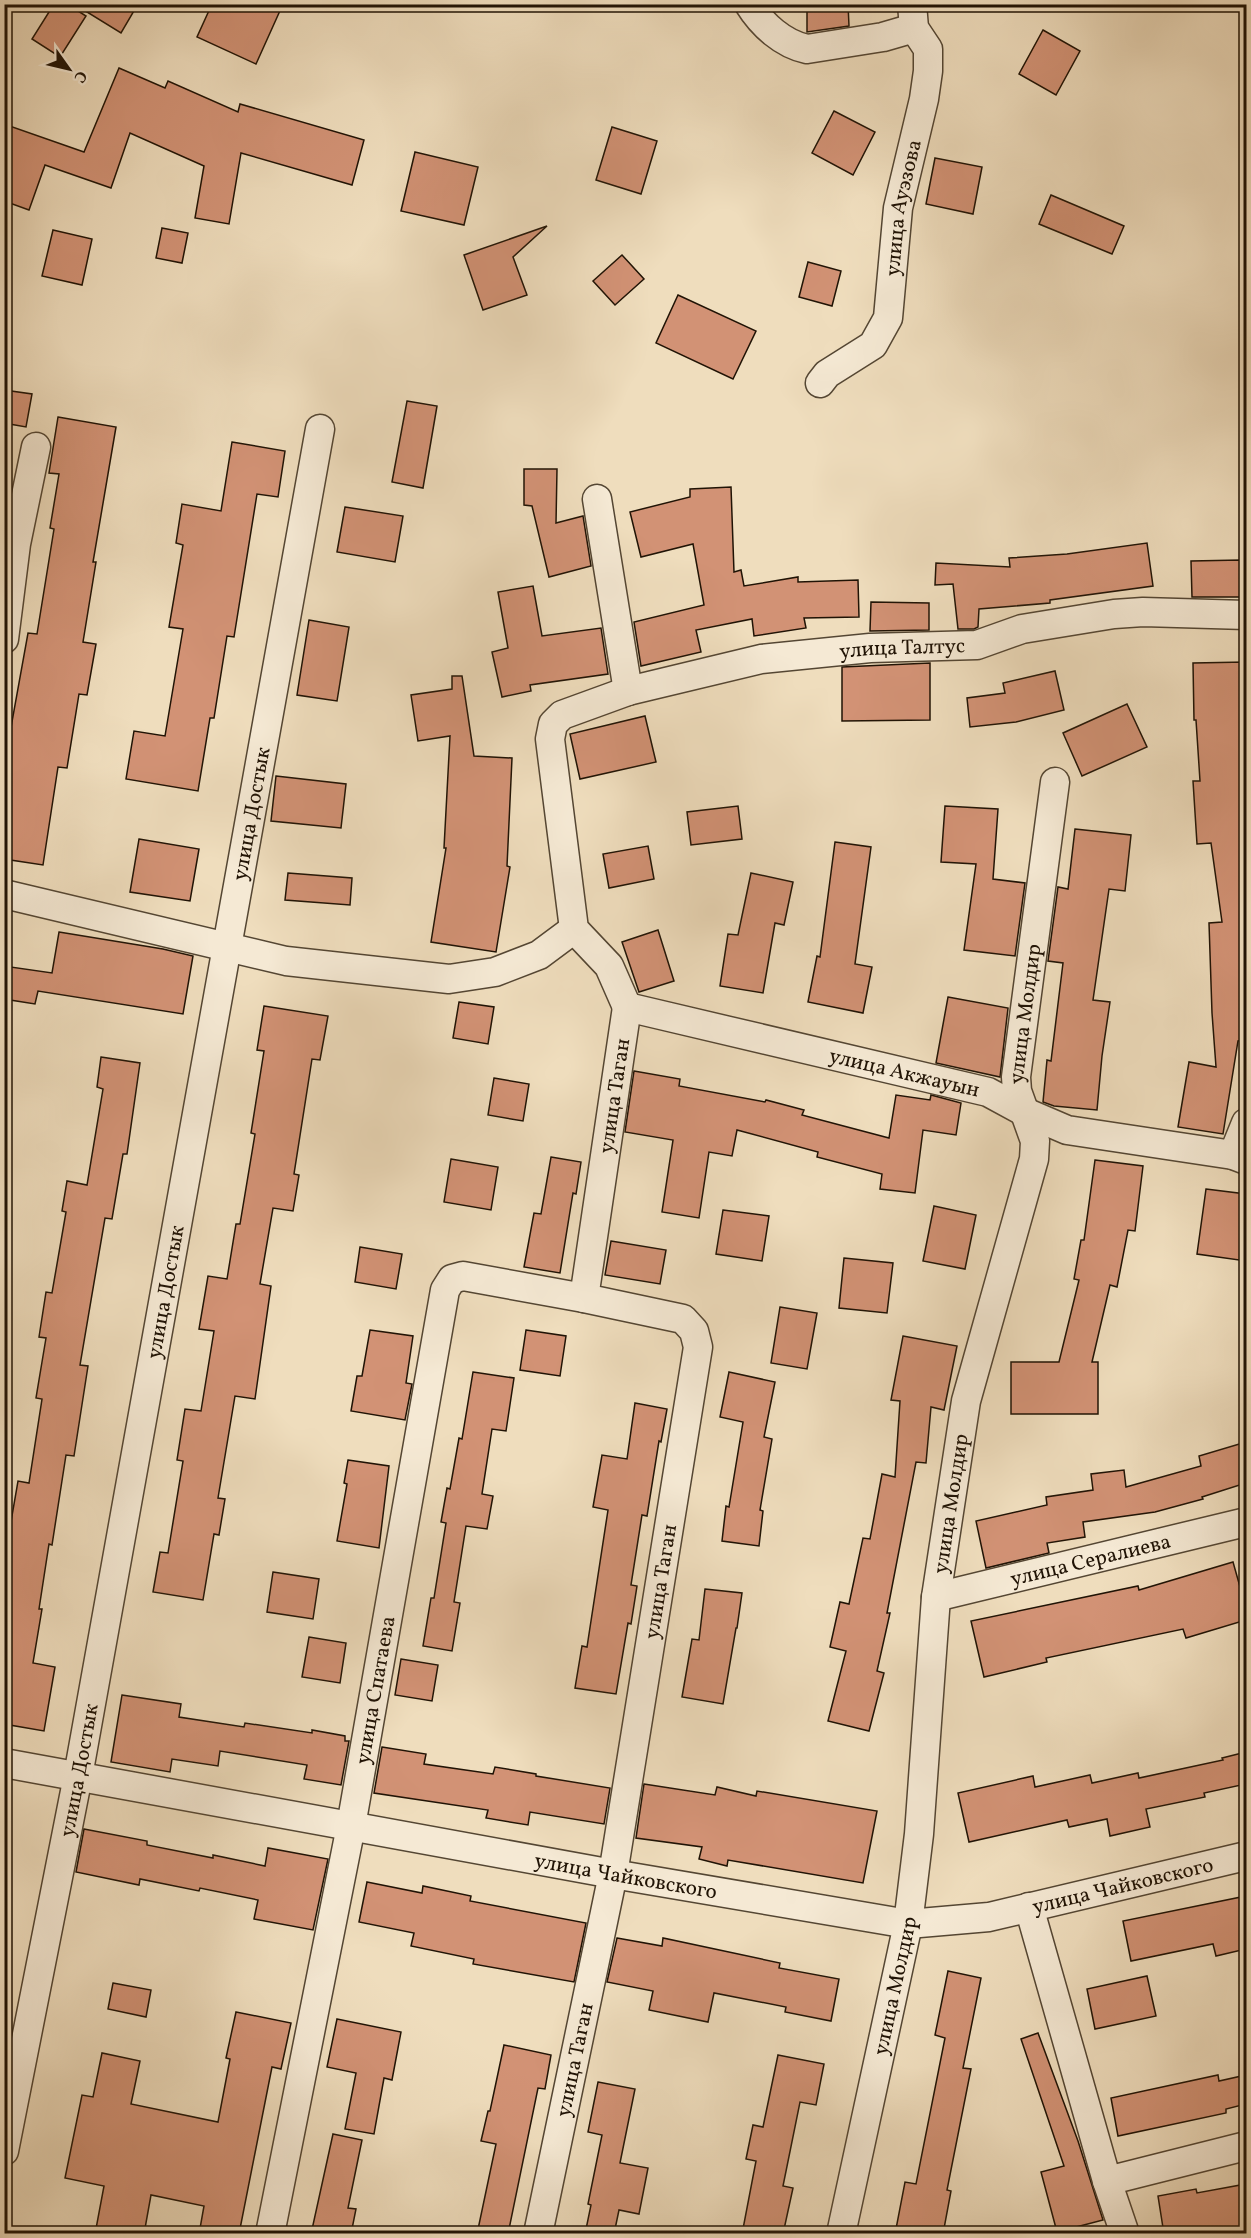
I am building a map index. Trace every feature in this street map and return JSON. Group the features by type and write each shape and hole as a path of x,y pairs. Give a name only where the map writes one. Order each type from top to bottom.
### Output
{"street":[{"path":"749,4 772,32 799,48 807,49 883,37 913,16"},
{"name":"улица Ауэзова","path":"820,383 827,374 873,345 888,318 898,208 924,99 928,71 928,49 913,16"},
{"name":"улица Достык","path":"4,2151 78,1776 320,429"},
{"path":"4,639 16,543 36,447"},
{"path":"597,499 627,691"},
{"name":"улица Талтус","path":"574,929 550,739 553,724 562,714 627,691 761,659 870,648 977,645 1022,629 1114,614 1143,612 1246,615"},
{"name":"улица Молдир","path":"841,2234 908,1923 919,1834 936,1597 966,1401 1034,1159 1035,1141 1017,1091 1016,1077 1055,782"},
{"path":"4,894 286,961 449,979 495,972 539,955 574,929 609,966 627,1007"},
{"name":"улица Акжауын","path":"627,1007 988,1092 1025,1112 1067,1130 1240,1158"},
{"name":"улица Таган","path":"538,2234 614,1874 698,1347 694,1331 683,1319 584,1298 627,1007"},
{"path":"1240,1158 1246,1123"},
{"name":"улица Спатаева","path":"270,2234 351,1826 446,1290 452,1279 463,1276 584,1298"},
{"name":"улица Сералиева","path":"936,1597 1246,1522"},
{"name":"улица Чайковского","path":"4,1763 614,1874 908,1923 989,1917 1246,1856"},
{"path":"1029,1907 1107,2181 1125,2234"},
{"path":"1107,2181 1246,2146"}],"building":[{"path":"54,4 67,4 86,16 60,57 32,39"},
{"path":"74,4 138,4 121,33"},
{"path":"212,4 283,4 256,64 197,37"},
{"path":"848,4 849,26 807,32 807,5"},
{"path":"1043,30 1080,51 1056,95 1019,74"},
{"path":"119,68 165,88 168,81 238,112 240,104 364,140 352,185 241,153 229,224 195,218 204,166 130,133 111,188 45,165 29,210 4,201 4,124 84,152"},
{"path":"834,111 875,132 853,175 812,153"},
{"path":"612,127 657,141 641,194 596,180"},
{"path":"415,152 478,167 464,225 401,211"},
{"path":"935,158 982,167 973,214 926,204"},
{"path":"1051,195 1124,226 1112,254 1039,224"},
{"path":"547,226 513,257 527,295 483,310 464,255"},
{"path":"162,228 188,233 182,263 156,258"},
{"path":"53,230 92,239 82,285 42,276"},
{"path":"622,255 644,279 615,305 593,281"},
{"path":"808,262 841,271 832,306 799,297"},
{"path":"678,295 756,331 733,379 656,343"},
{"path":"4,390 32,394 26,427 4,423"},
{"path":"407,401 437,406 423,488 392,482"},
{"path":"58,417 116,427 93,562 96,562 83,642 96,644 87,695 79,694 67,768 58,767 43,865 4,859 4,766 28,633 37,634 54,529 50,528 59,474 49,473"},
{"path":"232,442 285,451 278,497 257,494 234,637 227,636 214,718 210,718 198,791 126,779 134,731 165,736 183,629 169,627 183,545 176,543 182,504 221,511"},
{"path":"524,469 557,469 556,523 583,516 591,566 549,577 532,506 524,505"},
{"path":"731,487 734,572 741,570 744,586 798,577 798,582 858,580 859,617 804,618 806,628 754,636 752,619 696,630 701,652 641,666 634,622 704,605 693,544 641,557 630,512 690,497 690,489"},
{"path":"345,507 403,516 395,562 337,552"},
{"path":"1147,543 1153,586 1050,600 1050,603 979,609 978,627 974,629 958,629 953,584 935,585 936,563 1010,567 1009,558 1067,554"},
{"path":"1241,560 1241,597 1192,597 1191,561"},
{"path":"533,586 542,636 601,628 608,674 530,685 531,691 502,697 492,652 508,648 498,592"},
{"path":"871,602 929,603 929,630 870,631"},
{"path":"309,620 349,627 337,701 297,695"},
{"path":"1246,662 1246,718 1241,718 1244,778 1246,778 1246,1040 1238,1041 1223,1134 1178,1127 1189,1062 1216,1067 1209,923 1222,922 1211,843 1197,844 1193,781 1200,781 1196,720 1194,720 1193,663"},
{"path":"930,663 930,720 842,721 842,667"},
{"path":"1055,671 1064,710 1016,722 970,727 967,698 1005,693 1003,683"},
{"path":"452,676 462,676 474,756 512,758 507,866 510,867 496,952 431,942 446,848 444,848 450,736 418,741 411,695 452,689"},
{"path":"1127,704 1147,747 1082,776 1063,733"},
{"path":"645,716 656,762 580,779 570,734"},
{"path":"276,776 346,784 341,828 271,821"},
{"path":"738,806 742,839 691,845 687,812"},
{"path":"945,806 998,809 993,879 1025,883 1015,956 964,950 976,864 941,862"},
{"path":"1075,829 1131,835 1125,891 1109,889 1093,1000 1110,1002 1097,1110 1054,1106 1043,1102 1047,1060 1051,1061 1063,963 1048,961 1058,887 1068,889"},
{"path":"139,839 199,849 190,901 130,892"},
{"path":"835,842 871,847 855,964 872,967 863,1013 808,1002 817,956 820,957"},
{"path":"648,846 654,879 609,888 603,854"},
{"path":"288,873 352,878 350,905 285,900"},
{"path":"751,873 793,882 784,925 775,923 763,993 720,986 728,934 738,935"},
{"path":"658,930 674,981 639,992 622,942"},
{"path":"59,932 193,956 183,1014 38,991 35,1004 4,999 4,966 52,973"},
{"path":"948,997 1008,1008 1000,1077 936,1063"},
{"path":"459,1002 494,1007 488,1044 453,1038"},
{"path":"264,1006 328,1016 320,1060 312,1059 294,1174 299,1175 293,1211 273,1208 260,1284 271,1286 255,1399 235,1396 218,1498 225,1499 219,1535 214,1534 203,1600 153,1592 160,1552 168,1553 183,1461 177,1460 185,1409 201,1411 214,1331 199,1329 208,1276 227,1279 236,1224 240,1224 255,1134 251,1133 264,1051 257,1050"},
{"path":"101,1057 140,1063 127,1154 123,1154 112,1219 105,1218 80,1365 88,1366 74,1456 66,1455 39,1609 42,1609 33,1663 55,1667 44,1731 4,1724 4,1562 18,1481 29,1483 42,1399 36,1398 46,1338 39,1337 46,1292 52,1293 66,1212 62,1211 67,1181 87,1185 103,1089 97,1087"},
{"path":"634,1071 680,1079 679,1086 765,1102 766,1100 804,1110 802,1115 889,1138 896,1095 930,1100 931,1095 961,1103 956,1135 923,1130 915,1193 880,1189 882,1174 817,1157 818,1152 737,1130 732,1156 709,1152 699,1218 662,1212 673,1140 625,1132"},
{"path":"494,1078 529,1084 523,1121 488,1115"},
{"path":"551,1157 581,1162 576,1194 573,1193 560,1273 524,1267 534,1213 541,1214"},
{"path":"451,1159 498,1167 491,1210 444,1202"},
{"path":"1095,1160 1143,1166 1135,1231 1128,1230 1117,1287 1110,1285 1092,1362 1098,1362 1098,1414 1011,1414 1011,1362 1059,1362 1079,1280 1074,1279 1081,1240 1084,1240"},
{"path":"1206,1189 1246,1194 1246,1261 1197,1254"},
{"path":"934,1206 976,1215 965,1269 923,1261"},
{"path":"723,1210 769,1216 762,1261 716,1254"},
{"path":"611,1241 666,1250 660,1284 605,1275"},
{"path":"360,1247 402,1254 396,1289 355,1282"},
{"path":"844,1258 893,1263 887,1313 839,1308"},
{"path":"780,1307 817,1313 807,1369 771,1363"},
{"path":"370,1330 413,1336 406,1383 412,1384 405,1420 351,1411 357,1376 362,1376"},
{"path":"526,1330 566,1336 560,1376 520,1370"},
{"path":"903,1336 957,1346 944,1410 931,1407 926,1463 916,1462 887,1613 890,1613 877,1671 884,1673 869,1731 828,1721 846,1651 830,1647 840,1602 849,1604 863,1538 870,1539 882,1474 895,1477 900,1401 891,1400"},
{"path":"473,1372 514,1378 506,1431 492,1429 482,1494 493,1496 487,1529 466,1526 454,1602 460,1603 452,1651 423,1646 431,1598 434,1598 446,1523 441,1522 447,1488 450,1489 459,1438 462,1439"},
{"path":"729,1372 775,1382 764,1437 772,1439 760,1510 763,1511 759,1546 722,1541 726,1506 729,1507 743,1422 720,1417"},
{"path":"635,1403 667,1409 661,1442 659,1441 647,1516 642,1515 631,1585 637,1586 616,1694 575,1688 582,1646 587,1647 608,1510 593,1507 602,1455 627,1459"},
{"path":"1246,1442 1246,1483 1202,1497 1203,1499 1155,1512 1083,1522 1085,1537 1047,1543 1049,1553 986,1568 976,1521 1047,1505 1046,1497 1093,1490 1091,1474 1124,1470 1126,1487 1201,1466 1199,1456"},
{"path":"348,1460 389,1466 379,1548 337,1541 347,1484 344,1483"},
{"path":"1233,1562 1246,1608 1246,1620 1186,1638 1183,1629 1046,1658 1047,1662 984,1677 971,1621 1138,1586 1139,1590"},
{"path":"273,1572 319,1579 313,1619 267,1612"},
{"path":"705,1589 742,1593 723,1704 682,1697 692,1639 699,1640"},
{"path":"309,1637 346,1643 340,1683 302,1677"},
{"path":"401,1659 438,1665 432,1701 395,1695"},
{"path":"122,1695 181,1704 179,1717 244,1727 245,1723 345,1736 345,1741 349,1741 341,1785 304,1779 307,1765 220,1751 218,1766 172,1759 170,1772 111,1762"},
{"path":"382,1747 426,1754 424,1764 493,1774 495,1767 610,1788 604,1824 530,1812 528,1825 486,1818 488,1810 374,1793"},
{"path":"1246,1752 1246,1784 1204,1793 1205,1797 1146,1809 1150,1827 1110,1836 1107,1819 1069,1827 1067,1820 969,1842 958,1793 1033,1776 1035,1787 1090,1775 1092,1783 1138,1773 1139,1778 1223,1760 1222,1758"},
{"path":"644,1784 715,1795 717,1787 756,1796 757,1791 877,1811 863,1883 728,1860 727,1866 699,1859 702,1847 636,1838"},
{"path":"84,1829 147,1841 147,1845 265,1866 268,1848 328,1859 313,1930 254,1919 258,1900 140,1879 139,1885 76,1872"},
{"path":"367,1882 422,1893 423,1886 471,1896 470,1901 586,1923 574,1982 473,1964 474,1959 411,1946 414,1933 359,1922"},
{"path":"1246,1896 1246,1949 1216,1956 1213,1944 1131,1961 1123,1921"},
{"path":"617,1938 662,1946 663,1938 780,1963 779,1968 839,1979 831,2021 785,2012 786,2007 714,1993 708,2022 649,2010 653,1991 607,1982"},
{"path":"948,1971 981,1978 963,2068 971,2069 947,2190 951,2191 943,2234 895,2234 905,2182 916,2184 945,2038 935,2035"},
{"path":"1147,1976 1156,2016 1095,2029 1087,1989"},
{"path":"113,1983 151,1990 146,2017 108,2009"},
{"path":"236,2012 291,2023 281,2069 272,2067 239,2234 199,2234 204,2206 151,2195 144,2234 95,2234 104,2186 65,2178 82,2095 93,2097 102,2053 140,2061 131,2104 218,2122 230,2059 226,2058"},
{"path":"337,2019 401,2032 392,2080 384,2078 374,2134 345,2129 356,2073 327,2067"},
{"path":"1038,2033 1078,2141 1103,2220 1057,2232 1041,2172 1064,2166 1021,2039"},
{"path":"504,2045 551,2055 545,2089 538,2088 508,2234 477,2234 496,2144 481,2141"},
{"path":"778,2055 824,2064 816,2105 800,2102 783,2186 793,2188 783,2234 742,2234 756,2161 746,2159 753,2125 763,2127"},
{"path":"1218,2075 1219,2081 1246,2075 1246,2104 1226,2109 1226,2113 1118,2136 1111,2098"},
{"path":"598,2082 635,2089 620,2163 648,2168 639,2214 619,2210 614,2234 585,2234 591,2205 588,2204 602,2135 588,2132"},
{"path":"333,2134 362,2140 348,2208 356,2209 351,2234 311,2234"},
{"path":"1246,2184 1246,2234 1164,2234 1158,2196 1196,2189 1197,2193"}]}
